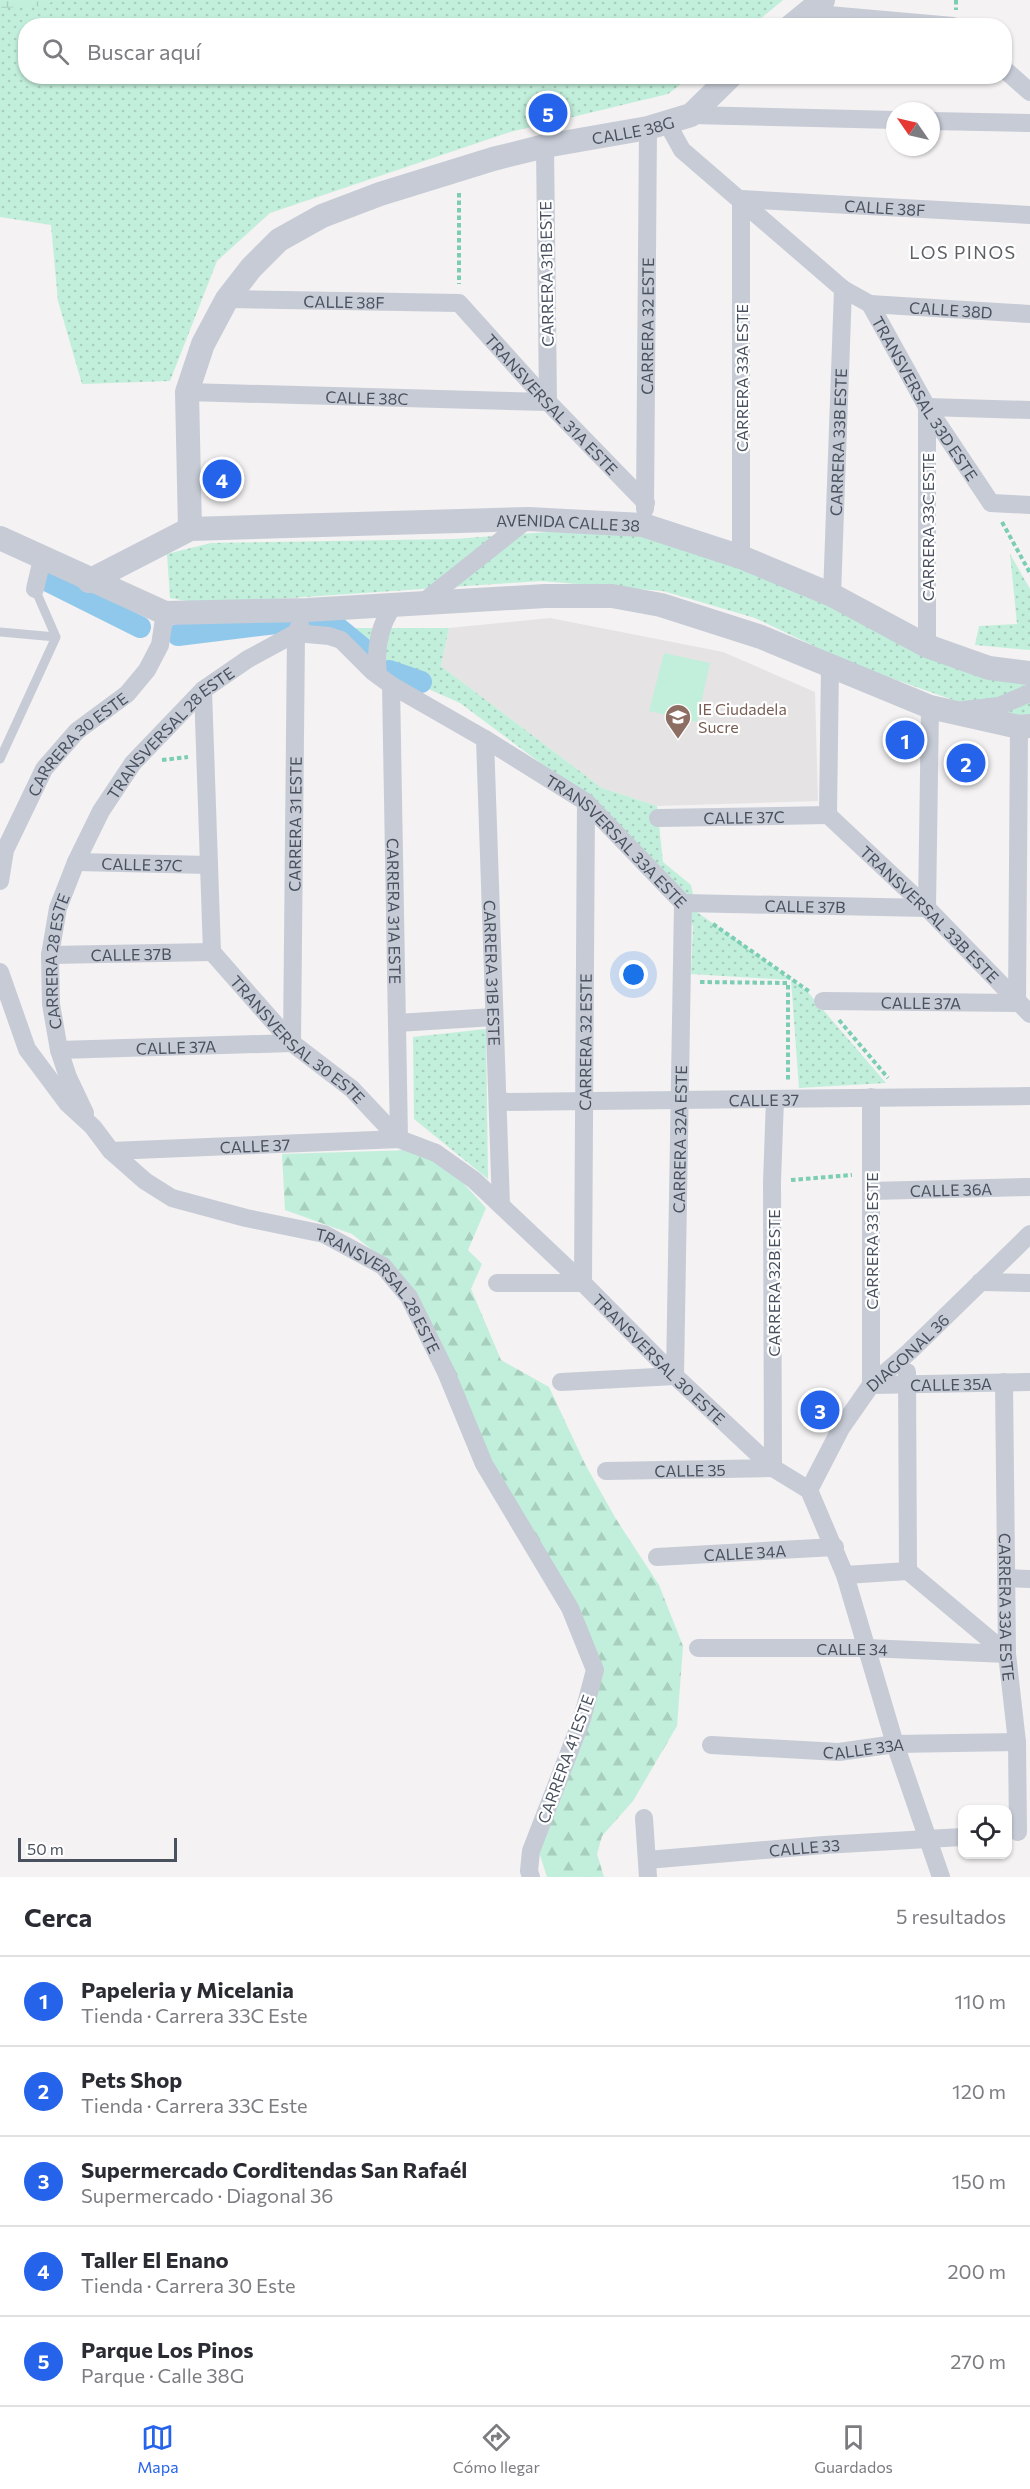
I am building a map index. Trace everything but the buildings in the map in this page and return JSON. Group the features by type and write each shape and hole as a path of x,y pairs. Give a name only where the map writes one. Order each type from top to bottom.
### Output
{"street":[{"path":"807,13 863,18"},
{"path":"1012,75 1030,92"},
{"path":"691,115 723,84"},
{"name":"CALLE 38G","path":"227,299 251,267 279,240 322,216 380,194 545,146 691,115 886,120"},
{"path":"940,121 1030,123"},
{"name":"TRANSVERSAL 33D ESTE","path":"657,124 682,150 843,289 870,304 927,407 991,503"},
{"name":"CARRERA 32 ESTE","path":"645,514 657,124"},
{"name":"CARRERA 31B ESTE","path":"545,146 548,402"},
{"name":"CALLE 38F","path":"741,199 1030,215"},
{"name":"CARRERA 33A ESTE","path":"741,199 741,557"},
{"name":"CARRERA 33B ESTE","path":"832,595 843,289"},
{"path":"189,529 188,392 203,344 227,299"},
{"name":"CALLE 38F","path":"227,299 459,303"},
{"name":"TRANSVERSAL 31A ESTE","path":"459,303 645,514"},
{"name":"CALLE 38D","path":"870,304 1030,314"},
{"name":"CALLE 38C","path":"188,392 548,402"},
{"path":"927,407 1030,410"},
{"name":"CARRERA 33C ESTE","path":"927,407 927,646"},
{"path":"991,503 1030,505"},
{"name":"AVENIDA CALLE 38","path":"89,580 130,557 189,529 645,514 832,595 927,646 989,668 1030,673"},
{"path":"422,603 528,519"},
{"path":"0,538 165,613 307,610 546,596 612,596 661,605 760,637 939,710 1024,726 1024,1008"},
{"path":"34,589 42,559"},
{"name":"CARRERA 31A ESTE","path":"394,605 383,620 376,662 385,680 399,1139"},
{"name":"CARRERA 31 ESTE","path":"292,1043 296,633 307,610"},
{"name":"CARRERA 30 ESTE","path":"0,881 5,850 44,769 77,731 127,694 147,670 160,645 165,613"},
{"name":"TRANSVERSAL 33A ESTE","path":"296,633 329,636 341,640 385,680 586,801 682,903"},
{"name":"TRANSVERSAL 28 ESTE","path":"76,862 101,811 133,763 203,690 248,659 296,633"},
{"path":"828,815 830,666"},
{"path":"203,690 212,952"},
{"path":"939,710 999,706 1030,693"},
{"path":"927,908 939,710"},
{"name":"CARRERA 31B ESTE","path":"485,739 501,1205"},
{"name":"CARRERA 32 ESTE","path":"583,1283 586,801"},
{"name":"CALLE 37C","path":"658,818 828,815"},
{"name":"TRANSVERSAL 33B ESTE","path":"828,815 927,908 1024,1008"},
{"name":"CALLE 37C","path":"76,862 209,865"},
{"name":"CARRERA 28 ESTE","path":"76,862 58,908 50,955 51,1004 59,1050 68,1077 93,1127"},
{"name":"CALLE 37B","path":"682,903 927,908"},
{"name":"CARRERA 32A ESTE","path":"675,1376 682,903"},
{"name":"TRANSVERSAL 30 ESTE","path":"212,952 292,1043 352,1089 399,1139 436,1153 474,1180 773,1468 809,1490"},
{"name":"CALLE 37B","path":"50,955 212,952"},
{"name":"TRANSVERSAL 28 ESTE","path":"0,972 27,1049 68,1104 93,1127 111,1151 145,1180 172,1198 246,1218 324,1234 383,1266 409,1297 446,1372 484,1464 570,1608"},
{"name":"CALLE 37A","path":"823,1001 1024,1008"},
{"path":"397,1023 494,1017"},
{"name":"CALLE 37A","path":"59,1050 292,1043"},
{"name":"CALLE 37","path":"498,1102 1030,1096"},
{"name":"CARRERA 33 ESTE","path":"871,1097 871,1385"},
{"name":"CARRERA 32B ESTE","path":"773,1468 772,1182 781,1099"},
{"name":"CALLE 37","path":"111,1151 399,1139"},
{"name":"CALLE 36A","path":"871,1182 1030,1187"},
{"name":"DIAGONAL 36","path":"809,1490 841,1428 871,1385 909,1352 1030,1234"},
{"path":"980,1282 1030,1283"},
{"path":"497,1283 583,1283"},
{"path":"908,1571 906,1384 909,1352"},
{"path":"561,1382 675,1376"},
{"name":"CARRERA 33A ESTE","path":"1004,1382 1007,1654 1017,1742 1018,1832"},
{"name":"CALLE 35A","path":"871,1385 1030,1382"},
{"name":"CALLE 35","path":"606,1471 773,1468"},
{"path":"809,1490 845,1575 895,1744 941,1877"},
{"name":"CALLE 34A","path":"657,1557 835,1547"},
{"path":"845,1575 908,1571 1007,1654"},
{"path":"1007,1578 1030,1579"},
{"name":"CARRERA 41 ESTE","path":"531,1877 529,1871 531,1851 582,1719 595,1670 570,1608"},
{"name":"CALLE 34","path":"698,1648 867,1648 1007,1654"},
{"name":"CALLE 33A","path":"711,1745 838,1752 895,1744 1017,1742"},
{"path":"644,1818 647,1868"},
{"name":"CALLE 33","path":"647,1868 824,1845 958,1837"}],"lane":[{"path":"0,759 56,637 34,589"},
{"path":"0,632 56,637"}],"path":[{"path":"459,170 459,303"},
{"path":"991,503 1030,573"},
{"path":"133,763 207,756"},
{"path":"711,922 823,1001 903,1097"},
{"path":"681,982 788,983 781,1099"},
{"path":"772,1182 871,1182"}],"shaded area":[{"name":"IE Ciudadela Sucre","path":"550,618 723,652 815,692 818,801 657,806 602,788 441,666 449,628"}],"green space":[{"path":"0,0 783,0 762,18 18,18 18,84 681,84 668,94 510,132 270,213 217,261 170,381 82,384 58,301 51,225 0,217"},
{"path":"0,0 56,0 43,6 0,8"},
{"path":"548,532 640,535 798,588 1030,681 1030,715 1009,717 973,707 854,665 755,618 663,591 541,581 204,604 170,598 167,554 211,543 455,539"},
{"path":"1010,554 1030,589 1030,650 975,645 979,626 1017,624"},
{"path":"349,628 449,628 441,666 602,788 657,806 663,862 691,885 697,912 806,990 886,1083 799,1088 791,980 691,974 693,926 649,858 582,794 460,703 408,680"},
{"path":"664,653 710,663 697,722 649,711"},
{"path":"486,1029 488,1179 414,1119 413,1037"},
{"path":"414,1150 446,1164 486,1208 468,1250 482,1264 471,1289 501,1360 549,1387 585,1464 616,1519 659,1585 683,1646 677,1726 633,1801 602,1836 597,1854 604,1877 547,1877 536,1843 599,1673 500,1485 400,1272 352,1234 285,1210 282,1154"}],"waterway":[{"path":"46,580 140,627"},
{"path":"314,621 333,624 366,651"},
{"path":"178,635 285,622"},
{"path":"389,671 421,682"}],"place":[{"name":"Parque Los Pinos","path":"548,113"},
{"name":"Taller El Enano","path":"222,479"},
{"name":"IE Ciudadela Sucre","path":"678,740"},
{"name":"Papeleria y Micelania","path":"905,740"},
{"name":"Pets Shop","path":"966,763"},
{"name":"Supermercado Corditendas San Rafaél","path":"820,1410"}],"district":[{"name":"LOS PINOS","path":"963,252"}]}
